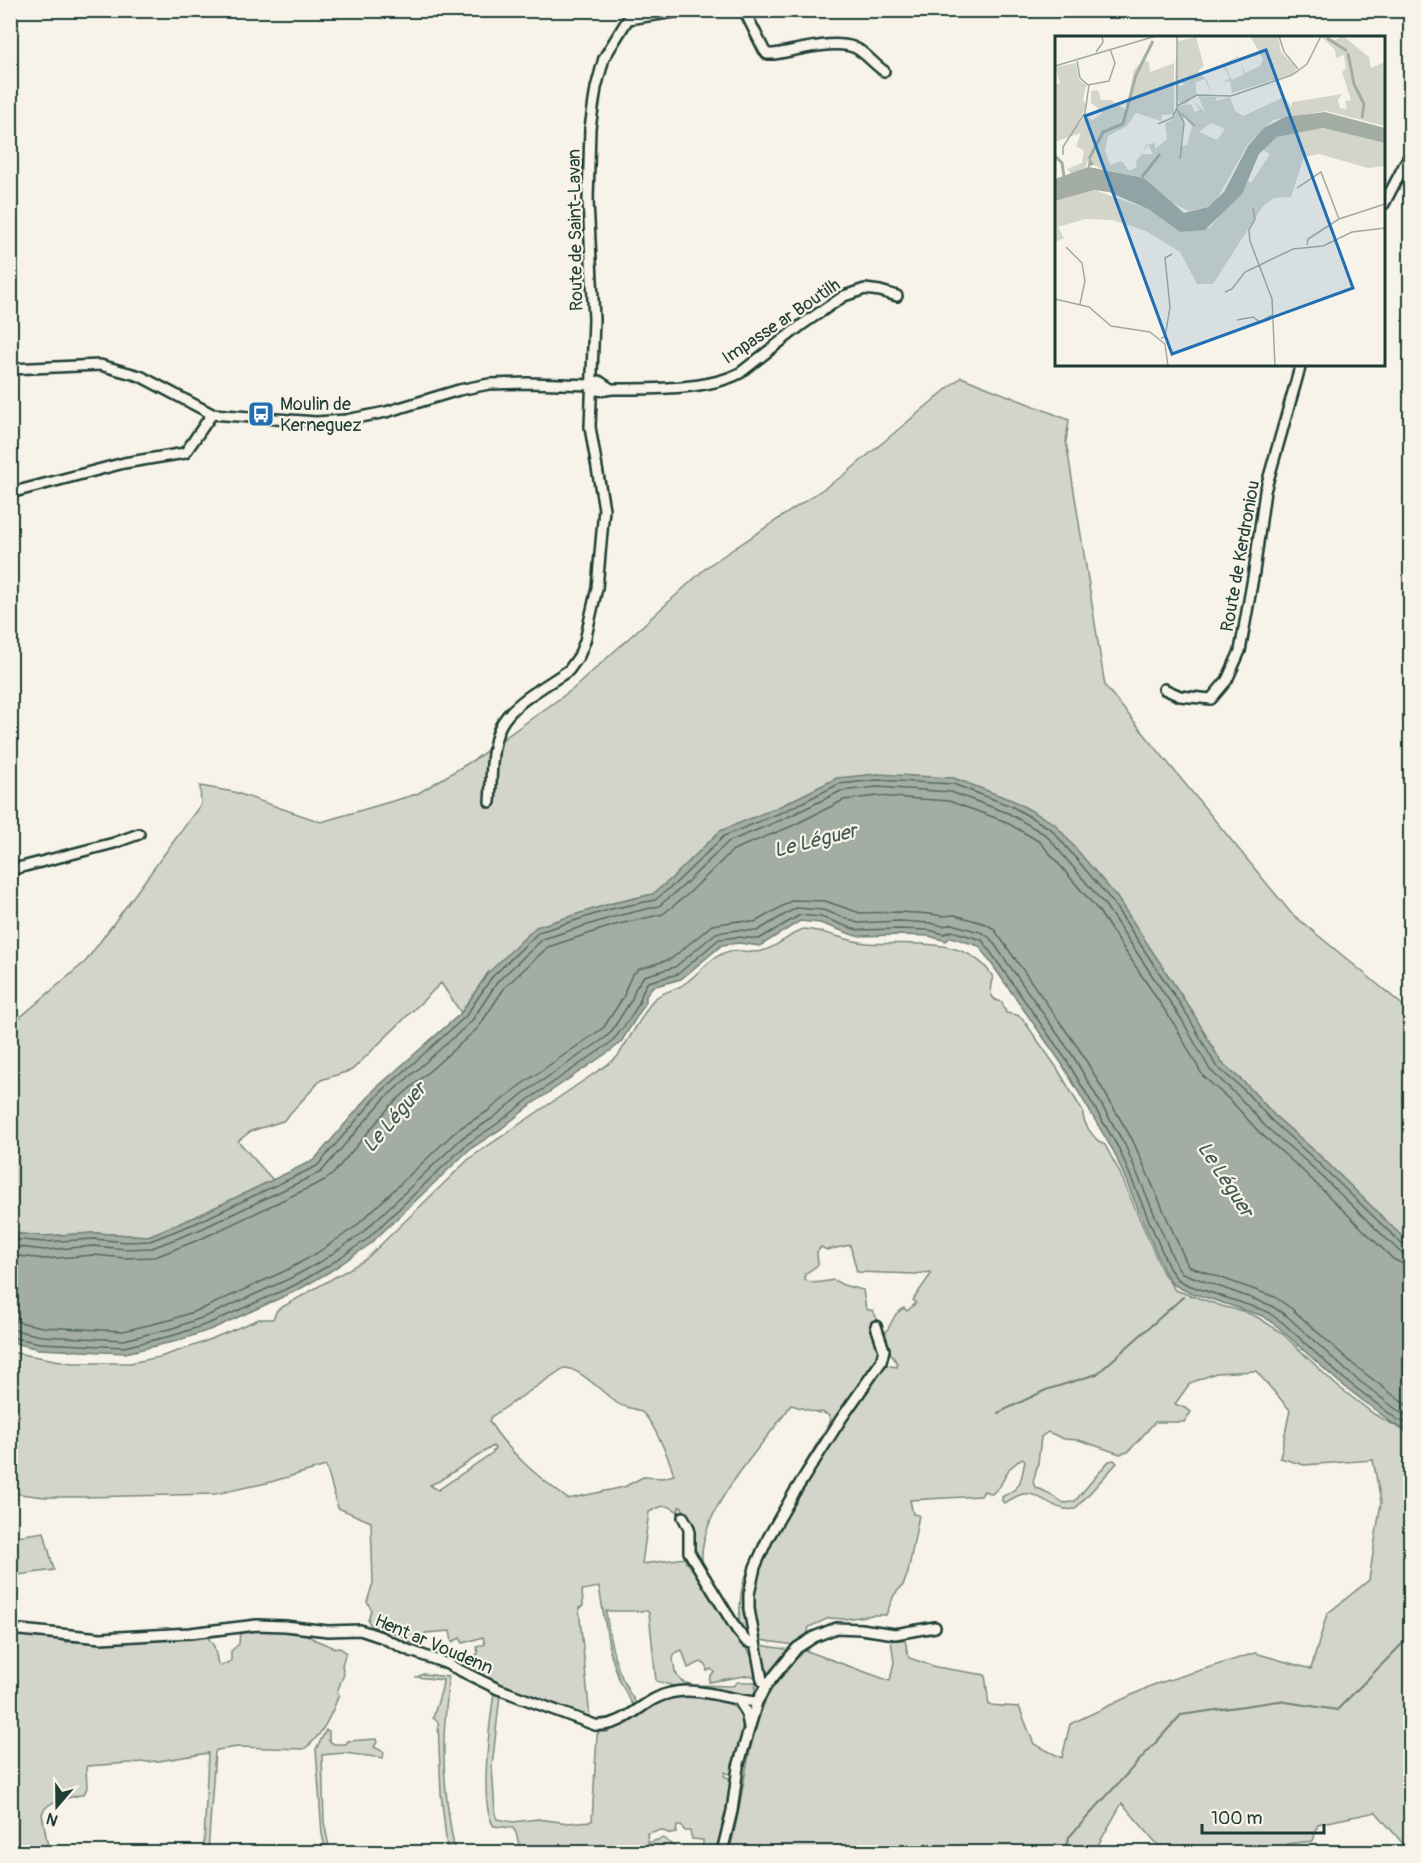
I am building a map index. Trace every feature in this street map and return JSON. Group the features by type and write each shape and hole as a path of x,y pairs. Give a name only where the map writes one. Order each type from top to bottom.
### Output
{"street":[{"path":"630,15 688,10"},
{"path":"744,10 767,54 830,45 850,46 859,50 884,71"},
{"name":"Route de Saint-Lavan","path":"490,802 494,751 500,725 513,709 569,670 579,656 585,641 597,588 604,508 590,427 594,319 588,201 590,128 596,88 604,58 630,15"},
{"path":"1385,200 1410,153"},
{"name":"Impasse ar Boutilh","path":"593,385 599,381 611,389 637,390 707,384 731,377 740,373 788,335 844,296 865,289 897,296"},
{"path":"10,369 99,365 140,376 212,414 316,422 346,420 386,412 459,390 489,384 593,385"},
{"name":"Route de Kerdroniou","path":"1164,689 1180,696 1211,699 1227,680 1240,651 1265,491 1299,366"},
{"path":"10,493 124,463 185,453 212,414"},
{"path":"10,870 114,843 139,834"},
{"path":"766,1686 762,1680 749,1610 749,1594 758,1559 794,1493 841,1419 882,1362 884,1347 876,1326"},
{"path":"683,1517 689,1528 688,1549 693,1559 737,1630 746,1641 755,1644"},
{"name":"Hent ar Voudenn","path":"10,1629 101,1638 190,1633 257,1626 285,1626 328,1631 356,1629 381,1636 408,1650 445,1663 498,1689 595,1725 618,1722 648,1702 673,1692 713,1694 757,1702"},
{"path":"722,1852 738,1767 757,1702 766,1686 797,1648 825,1631 836,1628 904,1634 935,1627"},
{"path":"738,1699 746,1712 749,1728"}],"shaded area":[{"path":"961,377 1069,420 1066,441 1105,686 1291,913 1410,1011 1410,1244 1221,1062 1193,1013 1157,961 837,778 783,805 672,878 653,894 609,904 488,973 461,1013 441,983 352,1070 321,1080 283,1121 251,1131 238,1141 273,1180 193,1218 148,1236 94,1233 44,1236 11,1233 10,1026 86,961 201,804 200,786 234,792 321,822 417,794 475,759 573,689 708,566 844,475"},
{"path":"803,929 811,930 866,943 936,945 968,954 982,963 993,977 990,989 994,999 1002,1002 1006,1013 1022,1018 1057,1068 1083,1112 1090,1131 1097,1140 1105,1145 1119,1171 1163,1273 1175,1290 1259,1318 1282,1333 1336,1385 1374,1414 1410,1434 1410,1852 1376,1812 1318,1824 1313,1841 1287,1844 1289,1852 1164,1852 1122,1803 1094,1852 729,1852 758,1720 768,1695 777,1681 804,1650 890,1681 894,1662 891,1640 905,1640 909,1658 936,1667 985,1675 989,1705 1019,1707 1034,1744 1062,1758 1070,1724 1153,1685 1255,1653 1311,1669 1327,1614 1369,1580 1381,1502 1373,1460 1304,1465 1280,1458 1290,1410 1256,1371 1216,1373 1190,1383 1175,1404 1191,1412 1184,1422 1155,1422 1128,1452 1120,1454 1079,1440 1064,1439 1048,1432 1041,1437 1033,1482 1035,1487 1063,1502 1075,1501 1109,1461 1114,1460 1117,1463 1075,1509 1060,1508 1029,1494 1018,1495 1005,1503 1002,1501 1002,1497 1014,1490 1020,1483 1025,1461 1022,1458 1009,1469 1000,1486 992,1494 984,1491 981,1496 910,1500 913,1514 919,1515 908,1573 903,1585 894,1595 886,1615 829,1618 809,1627 806,1638 794,1645 760,1640 753,1627 751,1593 753,1578 765,1544 795,1492 874,1375 882,1366 897,1367 897,1363 885,1344 881,1348 874,1370 837,1421 765,1539 747,1591 750,1639 733,1622 710,1586 692,1551 689,1540 694,1527 681,1506 678,1512 664,1506 649,1512 642,1564 685,1558 686,1563 690,1563 750,1654 757,1675 709,1682 714,1672 711,1669 707,1671 706,1665 701,1662 688,1668 682,1650 675,1653 673,1659 678,1677 683,1682 693,1685 733,1686 738,1682 756,1682 754,1697 681,1688 656,1681 649,1613 647,1611 606,1611 615,1659 623,1681 636,1703 633,1705 620,1682 610,1652 599,1587 582,1590 583,1606 579,1608 590,1718 585,1718 473,1672 462,1660 478,1654 477,1647 485,1644 483,1637 463,1643 460,1638 452,1642 450,1631 425,1633 420,1645 417,1645 395,1633 371,1626 368,1621 371,1609 367,1602 373,1583 371,1522 338,1508 326,1466 267,1483 215,1494 45,1497 11,1493 10,1352 72,1363 130,1363 160,1357 199,1344 259,1319 273,1319 277,1310 365,1260 470,1158 611,1062 618,1056 656,997 684,984 723,953 762,951","holes":["850,1245 857,1272 915,1274 931,1272 931,1274 913,1300 916,1303 907,1311 904,1308 896,1314 885,1334 873,1311 866,1309 863,1290 834,1280 815,1283 805,1279 805,1274 818,1265 817,1252 821,1247 827,1250","564,1368 570,1369 584,1376 620,1405 643,1413 661,1442 674,1475 663,1478 643,1477 624,1487 568,1499 515,1454 489,1421 491,1417","791,1405 822,1412 831,1420 772,1519 755,1555 744,1580 739,1622 702,1563 703,1542 710,1522 734,1480","493,1446 495,1448 492,1453 438,1490 430,1485"]},
{"path":"44,1532 54,1570 11,1576 11,1537"},
{"path":"254,1628 301,1631 315,1640 335,1648 338,1647 346,1652 342,1665 344,1674 337,1692 339,1694 326,1724 304,1749 238,1747 215,1752 208,1852 204,1852 204,1844 208,1753 159,1761 87,1766 87,1788 84,1794 54,1802 42,1814 49,1852 11,1852 10,1633 45,1636 66,1642 207,1636 214,1646 218,1664 221,1666 231,1661 231,1651 239,1644 240,1630"},
{"path":"761,1645 790,1650 772,1674 765,1674 758,1647"},
{"path":"423,1674 448,1677 444,1770 455,1852 448,1852 447,1848 441,1793 438,1722 433,1718 443,1680 417,1677"},
{"path":"494,1693 500,1695 492,1767 495,1812 497,1819 513,1822 538,1819 568,1823 592,1821 599,1732 607,1732 662,1699 706,1696 729,1703 741,1718 742,1732 733,1773 731,1775 725,1772 724,1776 731,1779 726,1813 716,1852 703,1852 703,1840 692,1839 690,1831 677,1826 676,1833 671,1834 661,1830 647,1833 648,1843 663,1838 681,1852 521,1852 513,1828 494,1826 489,1815 486,1762"},
{"path":"326,1730 329,1731 329,1741 334,1744 376,1739 374,1747 384,1752 383,1758 344,1753 322,1755 324,1822 330,1852 326,1852 322,1834 316,1749"}],"water":[{"name":"Le Léguer","path":"877,774 954,778 1014,801 1055,824 1116,896 1193,1013 1221,1062 1410,1244 1410,1431 1395,1425 1340,1383 1263,1316 1186,1291 1172,1284 1164,1271 1114,1152 1062,1064 979,946 951,937 946,941 929,936 856,936 820,923 800,921 760,946 739,943 722,945 681,979 652,987 646,996 646,1002 621,1042 613,1049 470,1149 369,1245 298,1290 212,1329 177,1341 125,1353 38,1349 11,1342 11,1233 44,1236 94,1233 148,1236 193,1218 314,1160 375,1089 461,1013 488,973 536,927 609,904 653,894 720,831 783,805 837,778"}],"waterway":[{"path":"998,1413 1046,1390 1097,1374 1183,1297"},
{"path":"1063,1852 1069,1837 1181,1715 1279,1701 1337,1710 1410,1636"}],"place":[{"name":"Moulin de Kerneguez","path":"261,414"}]}
